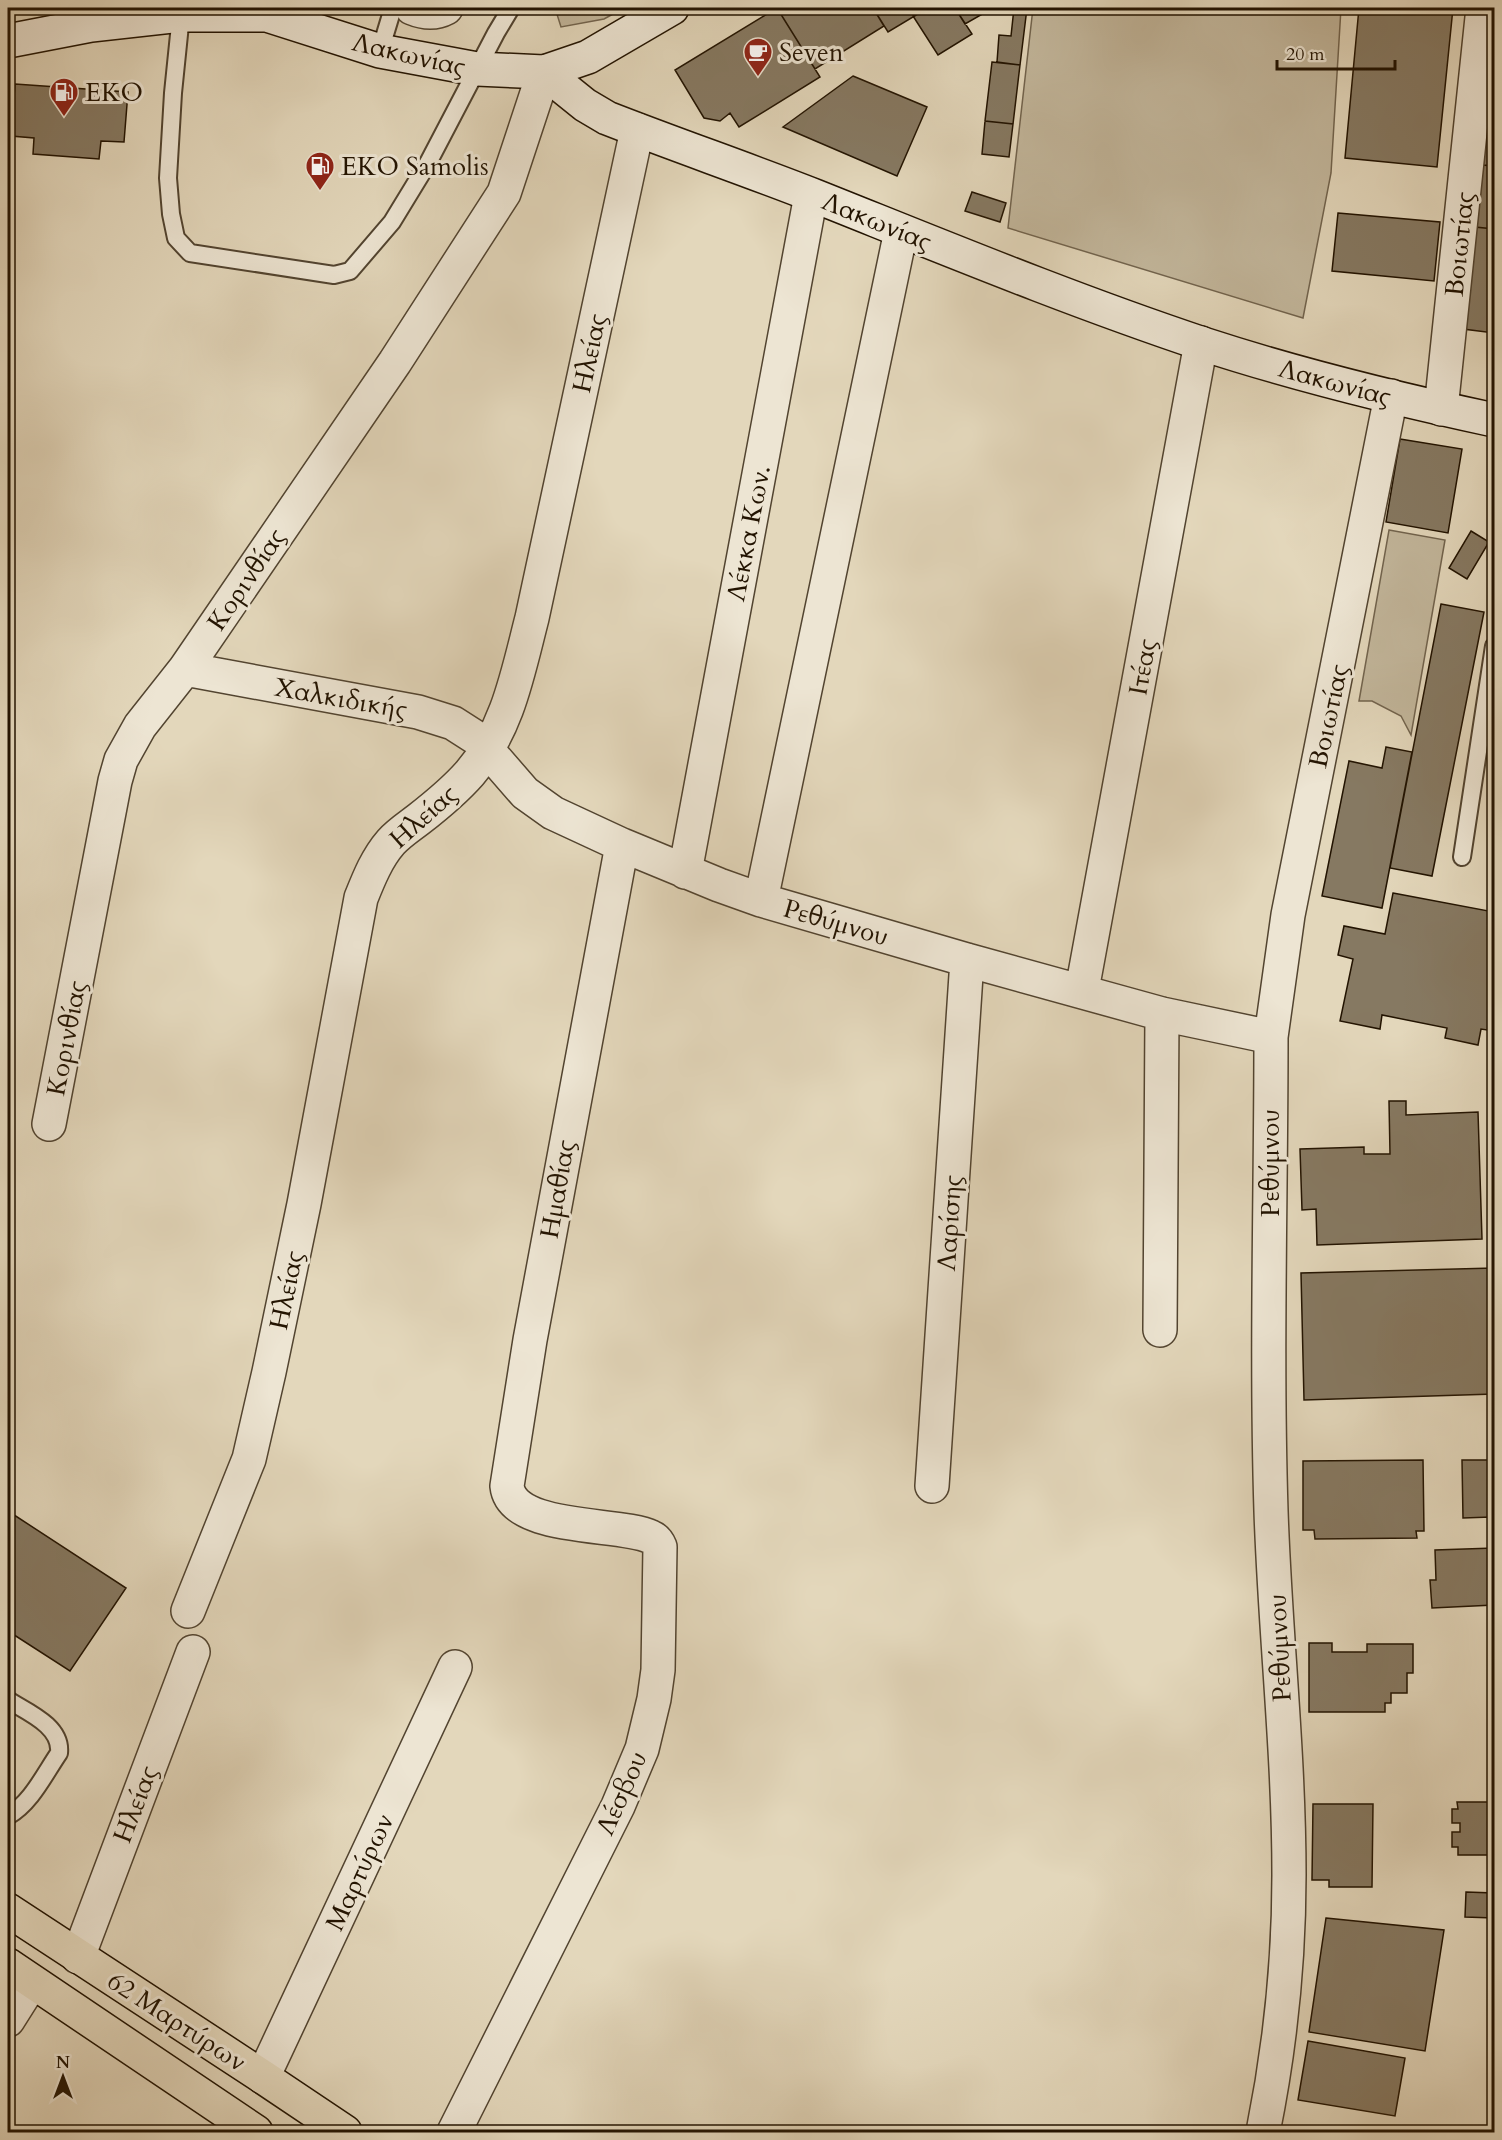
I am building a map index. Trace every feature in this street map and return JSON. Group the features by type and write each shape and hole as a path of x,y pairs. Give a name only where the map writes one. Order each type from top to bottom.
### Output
{"main road":[{"name":"62 Μαρτύρων","path":"8,1910 263,2076 345,2133"},
{"name":"62 Μαρτύρων","path":"20,1973 256,2133"}],"street":[{"path":"412,8 423,12 439,12 446,8"},
{"path":"544,72 588,57 672,8"},
{"name":"Βοιωτίας","path":"1441,409 1483,8"},
{"name":"Λακωνίας","path":"8,41 91,25 181,15 257,11 380,51 477,69 544,72 585,105 607,118 1202,343 1290,371 1494,420"},
{"name":"Κορινθίας","path":"49,1124 115,781 121,760 140,726 184,669 395,362 504,193 544,72"},
{"name":"Ηλείας","path":"188,1611 249,1459 304,1204 361,898 383,852 393,840 459,784 488,748 498,732 507,709 532,618 637,130"},
{"name":"Λέκκα Κων.","path":"685,872 811,195"},
{"path":"761,900 901,231"},
{"name":"Ιτέας","path":"1082,990 1202,343"},
{"name":"Βοιωτίας","path":"1271,1036 1288,915 1391,396"},
{"name":"Χαλκιδικής","path":"184,669 418,712 453,723 488,748"},
{"name":"Ρεθύμνου","path":"488,748 513,781 535,802 563,818 685,872 761,900 1162,1014 1271,1036 1271,1512 1283,1707 1289,1872 1288,1929 1280,2029 1263,2133"},
{"name":"Ημαθίας","path":"541,1516 512,1499 508,1491 508,1478 544,1259 622,845"},
{"name":"Λαρίσης","path":"932,1486 967,960"},
{"path":"1160,1330 1162,1014"},
{"name":"Λέσβου","path":"454,2133 618,1806 642,1749 654,1699 658,1670 659,1544 653,1538 643,1534 581,1525 541,1516"},
{"name":"Ηλείας","path":"78,1957 193,1652"},
{"name":"Μαρτύρων","path":"263,2076 455,1667"},
{"path":"8,2020 20,1973"}],"lane":[{"path":"380,51 393,8"},
{"path":"181,15 168,178 176,238 190,253 334,275 350,271 392,222 428,163 511,8"},
{"path":"1462,856 1494,646"},
{"path":"8,1700 50,1728 60,1743 59,1753 26,1802 8,1816"}],"shaded area":[{"path":"555,8 624,8 604,19 561,27"},
{"path":"1033,8 1341,8 1331,173 1303,318 1008,228"},
{"path":"1389,530 1445,540 1411,735 1401,716 1372,701 1359,701"}],"building":[{"path":"777,8 820,77 739,127 730,113 720,121 704,118 675,70"},
{"path":"777,8 873,8 884,26 815,69"},
{"path":"873,8 928,8 888,32"},
{"path":"928,8 955,8 972,34 938,55 913,16"},
{"path":"955,8 993,8 965,24"},
{"path":"1014,8 1027,8 1020,65 997,62 999,35 1011,36"},
{"path":"1359,8 1453,8 1437,167 1345,158"},
{"path":"992,62 1020,65 1013,124 985,121"},
{"path":"853,76 927,107 897,176 783,127"},
{"path":"15,84 128,92 124,142 101,141 99,159 33,154 34,138 11,136"},
{"path":"1491,91 1494,92 1494,166 1482,165"},
{"path":"985,121 1013,124 1009,157 982,154"},
{"path":"1482,165 1494,166 1494,229 1475,227"},
{"path":"972,192 1006,203 1000,222 965,211"},
{"path":"1338,213 1440,222 1434,281 1332,271"},
{"path":"1475,227 1494,229 1494,333 1463,329"},
{"path":"1400,439 1462,449 1448,533 1386,522"},
{"path":"1471,531 1489,542 1467,579 1449,568"},
{"path":"1441,604 1484,612 1432,876 1390,868"},
{"path":"1386,747 1412,752 1382,908 1322,896 1349,761 1382,768"},
{"path":"1393,893 1494,912 1494,1031 1481,1029 1478,1045 1445,1038 1447,1028 1382,1015 1380,1029 1340,1021 1353,959 1338,955 1344,926 1385,934"},
{"path":"1389,1101 1406,1101 1406,1115 1478,1112 1482,1239 1317,1245 1316,1209 1302,1210 1300,1149 1364,1147 1364,1154 1390,1154"},
{"path":"1494,1268 1494,1394 1304,1400 1301,1273"},
{"path":"1423,1460 1424,1531 1416,1531 1417,1538 1315,1539 1314,1530 1303,1530 1303,1461"},
{"path":"1462,1460 1494,1460 1494,1531 1491,1531 1491,1517 1463,1518"},
{"path":"8,1511 126,1588 70,1671 8,1631"},
{"path":"1494,1548 1494,1605 1432,1608 1430,1580 1436,1580 1435,1550"},
{"path":"1309,1643 1332,1643 1332,1652 1367,1652 1367,1644 1413,1644 1413,1673 1407,1673 1407,1693 1391,1693 1391,1703 1385,1703 1385,1712 1309,1712"},
{"path":"1457,1802 1494,1802 1494,1855 1458,1855 1458,1847 1452,1847 1452,1832 1460,1832 1460,1823 1452,1823 1452,1809 1458,1809"},
{"path":"1313,1804 1373,1804 1372,1887 1329,1887 1329,1880 1312,1880"},
{"path":"1466,1892 1494,1893 1494,1918 1465,1917"},
{"path":"1326,1918 1444,1930 1425,2051 1309,2032"},
{"path":"1308,2041 1405,2058 1395,2116 1298,2100"}],"place":[{"name":"Seven","path":"758,78"},
{"name":"EKO","path":"64,118"},
{"name":"EKO Samolis","path":"320,192"}]}
